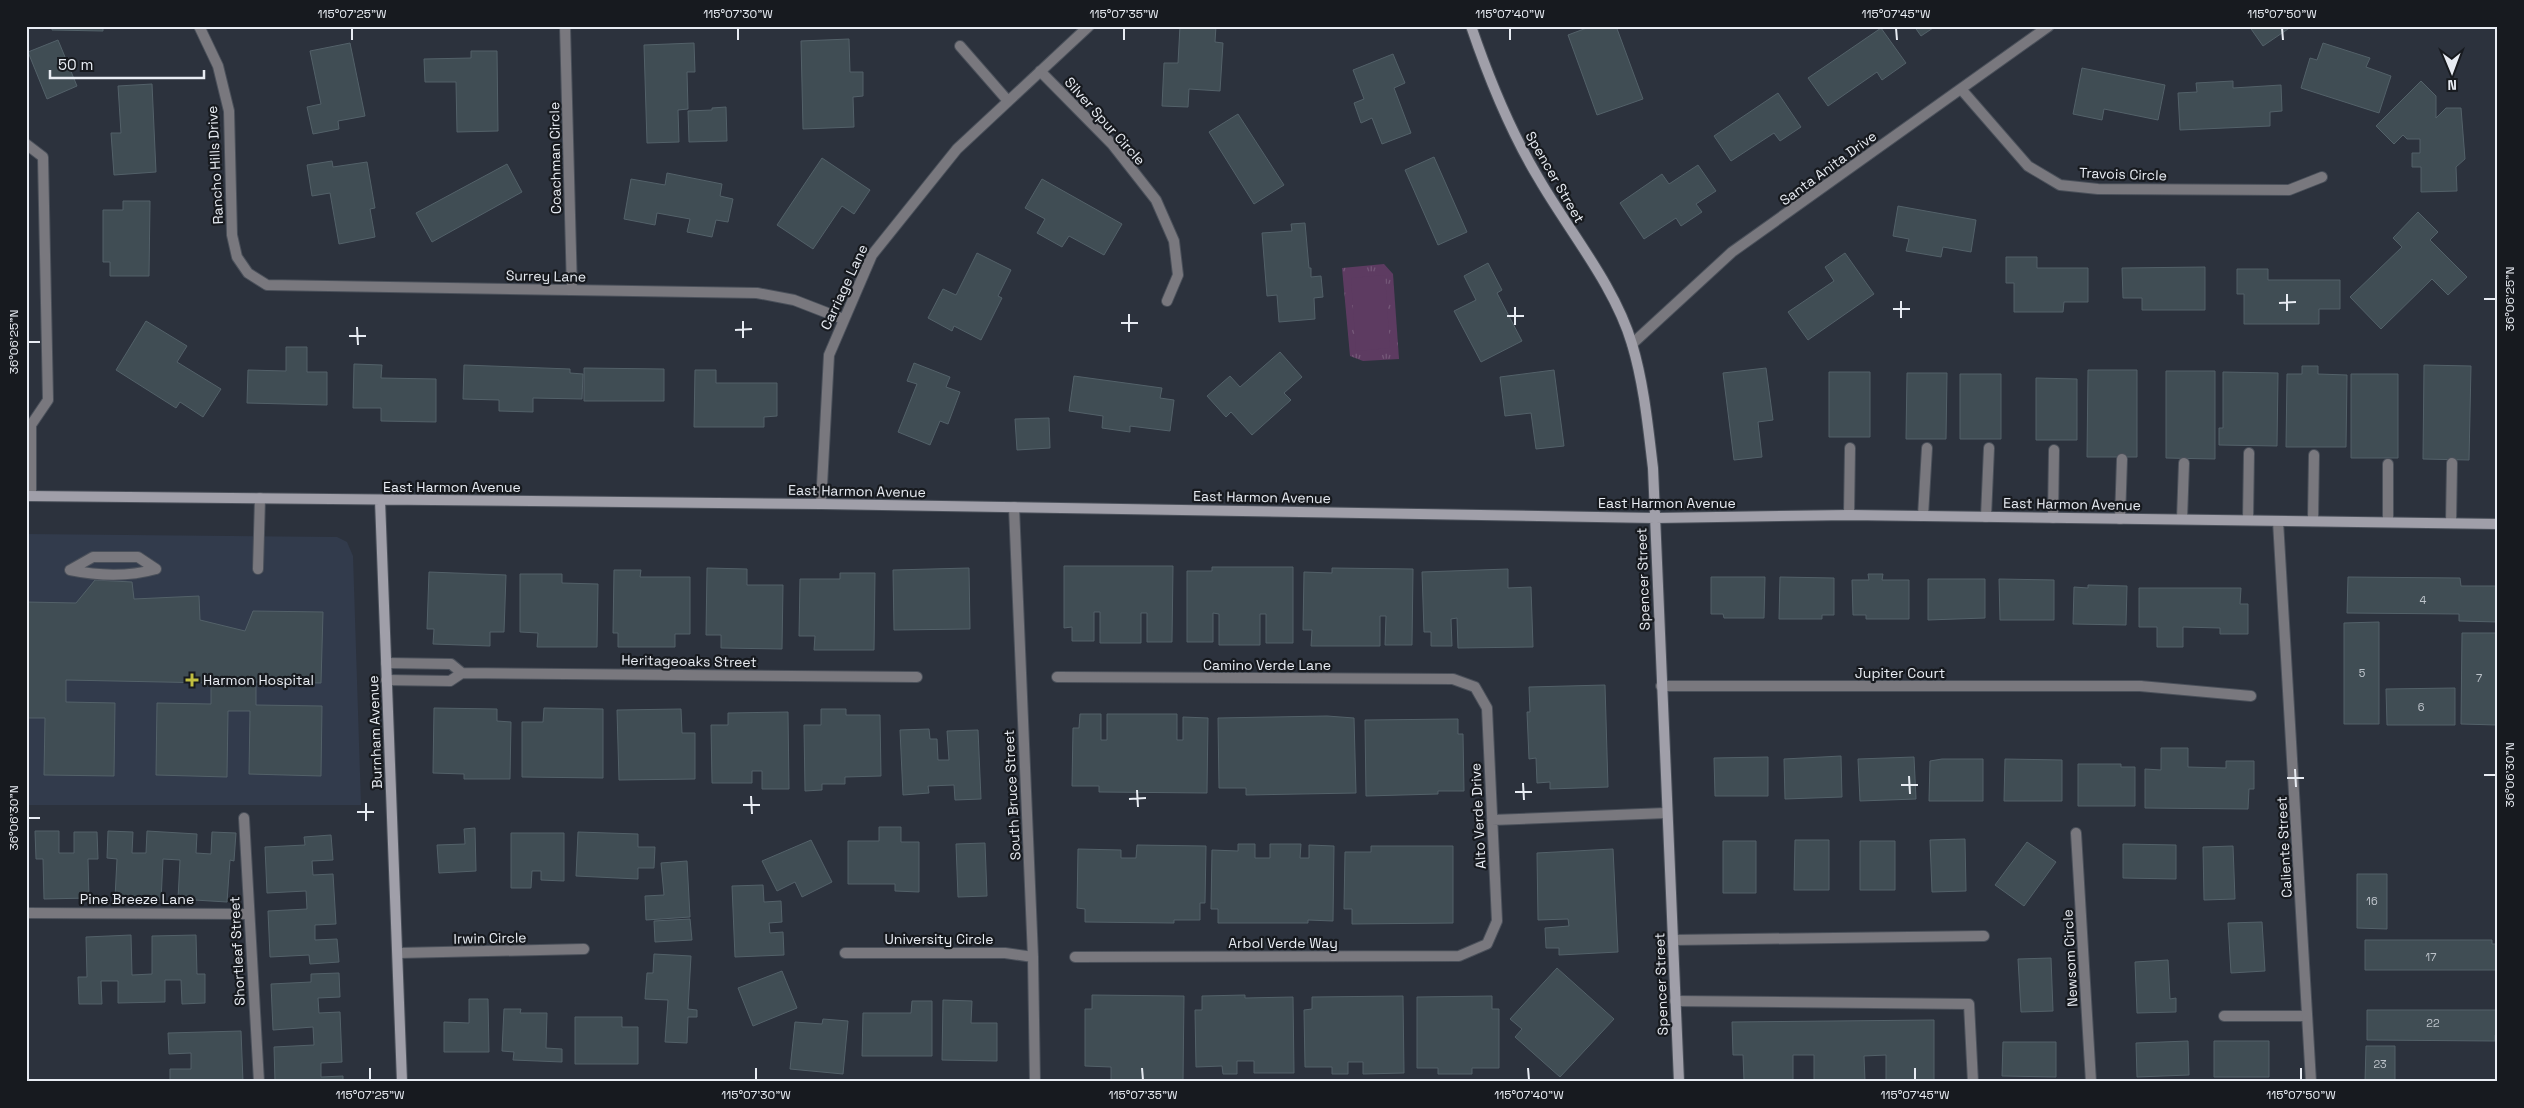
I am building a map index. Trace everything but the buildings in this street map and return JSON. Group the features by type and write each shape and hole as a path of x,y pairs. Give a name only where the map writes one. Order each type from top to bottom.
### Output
{"main road":[{"name":"Spencer Street","path":"1471,26 1494,90 1516,138 1538,178 1611,295 1632,344 1648,429 1653,468 1666,813 1679,1082"},
{"name":"East Harmon Avenue","path":"29,496 821,504 1655,518 1849,515 2498,524"},
{"name":"Burnham Avenue","path":"380,500 402,1082"}],"street":[{"name":"Rancho Hills Drive","path":"199,26 218,66 229,110 232,235 237,257 248,273"},
{"name":"Coachman Circle","path":"566,26 572,290"},
{"name":"Carriage Lane","path":"821,504 829,355 872,255 957,148 1088,26"},
{"name":"Santa Anita Drive","path":"1632,344 1732,252 2049,26"},
{"path":"960,46 1008,101"},
{"name":"Silver Spur Circle","path":"1040,71 1112,144 1156,200 1174,241 1178,275 1167,301"},
{"name":"Travois Circle","path":"1961,89 2028,166 2060,185 2098,189 2289,190 2322,177"},
{"path":"26,144 43,157 48,400 31,425 29,496"},
{"name":"Surrey Lane","path":"248,273 267,285 757,293 794,300 843,319"},
{"path":"1849,515 1850,448"},
{"path":"1923,516 1927,448"},
{"path":"1986,517 1989,448"},
{"path":"2053,518 2054,450"},
{"path":"2248,520 2249,453"},
{"path":"2313,521 2314,455"},
{"path":"2120,519 2122,459"},
{"path":"2182,519 2184,463"},
{"path":"2451,523 2452,463"},
{"path":"2388,464 2388,522"},
{"path":"258,569 260,498"},
{"name":"South Bruce Street","path":"1014,507 1033,957 1035,1082"},
{"name":"Caliente Street","path":"2278,521 2311,1082"},
{"path":"93,556 138,557 156,569 136,575 91,574 70,570 93,556"},
{"name":"Heritageoaks Street","path":"386,664 451,664 462,673"},
{"name":"Heritageoaks Street","path":"386,680 450,681 462,673 917,677"},
{"name":"Camino Verde Lane","path":"1057,677 1453,679 1475,687"},
{"name":"Jupiter Court","path":"1661,686 2140,686 2251,696"},
{"name":"Alto Verde Drive","path":"1475,687 1487,708 1497,921 1487,944"},
{"path":"1492,820 1666,813"},
{"name":"Shortleaf Street","path":"244,818 259,1082"},
{"name":"Newsom Circle","path":"2076,833 2090,1082"},
{"name":"Pine Breeze Lane","path":"26,912 248,914"},
{"path":"1673,940 1984,936"},
{"name":"Arbol Verde Way","path":"1075,957 1459,956 1487,944"},
{"name":"Irwin Circle","path":"398,953 584,949"},
{"name":"University Circle","path":"845,953 1005,953 1033,957"},
{"path":"1675,1001 1969,1004 1974,1082"},
{"path":"2224,1016 2307,1016"}],"shaded area":[{"name":"Harmon Hospital","path":"26,534 337,537 347,542 353,556 361,805 26,805"}],"green space":[{"path":"1384,264 1393,274 1399,359 1363,361 1350,356 1342,268"},
{"path":"1385,275 1390,348 1356,351 1351,278"}],"place":[{"name":"Harmon Hospital","path":"192,680"}]}
